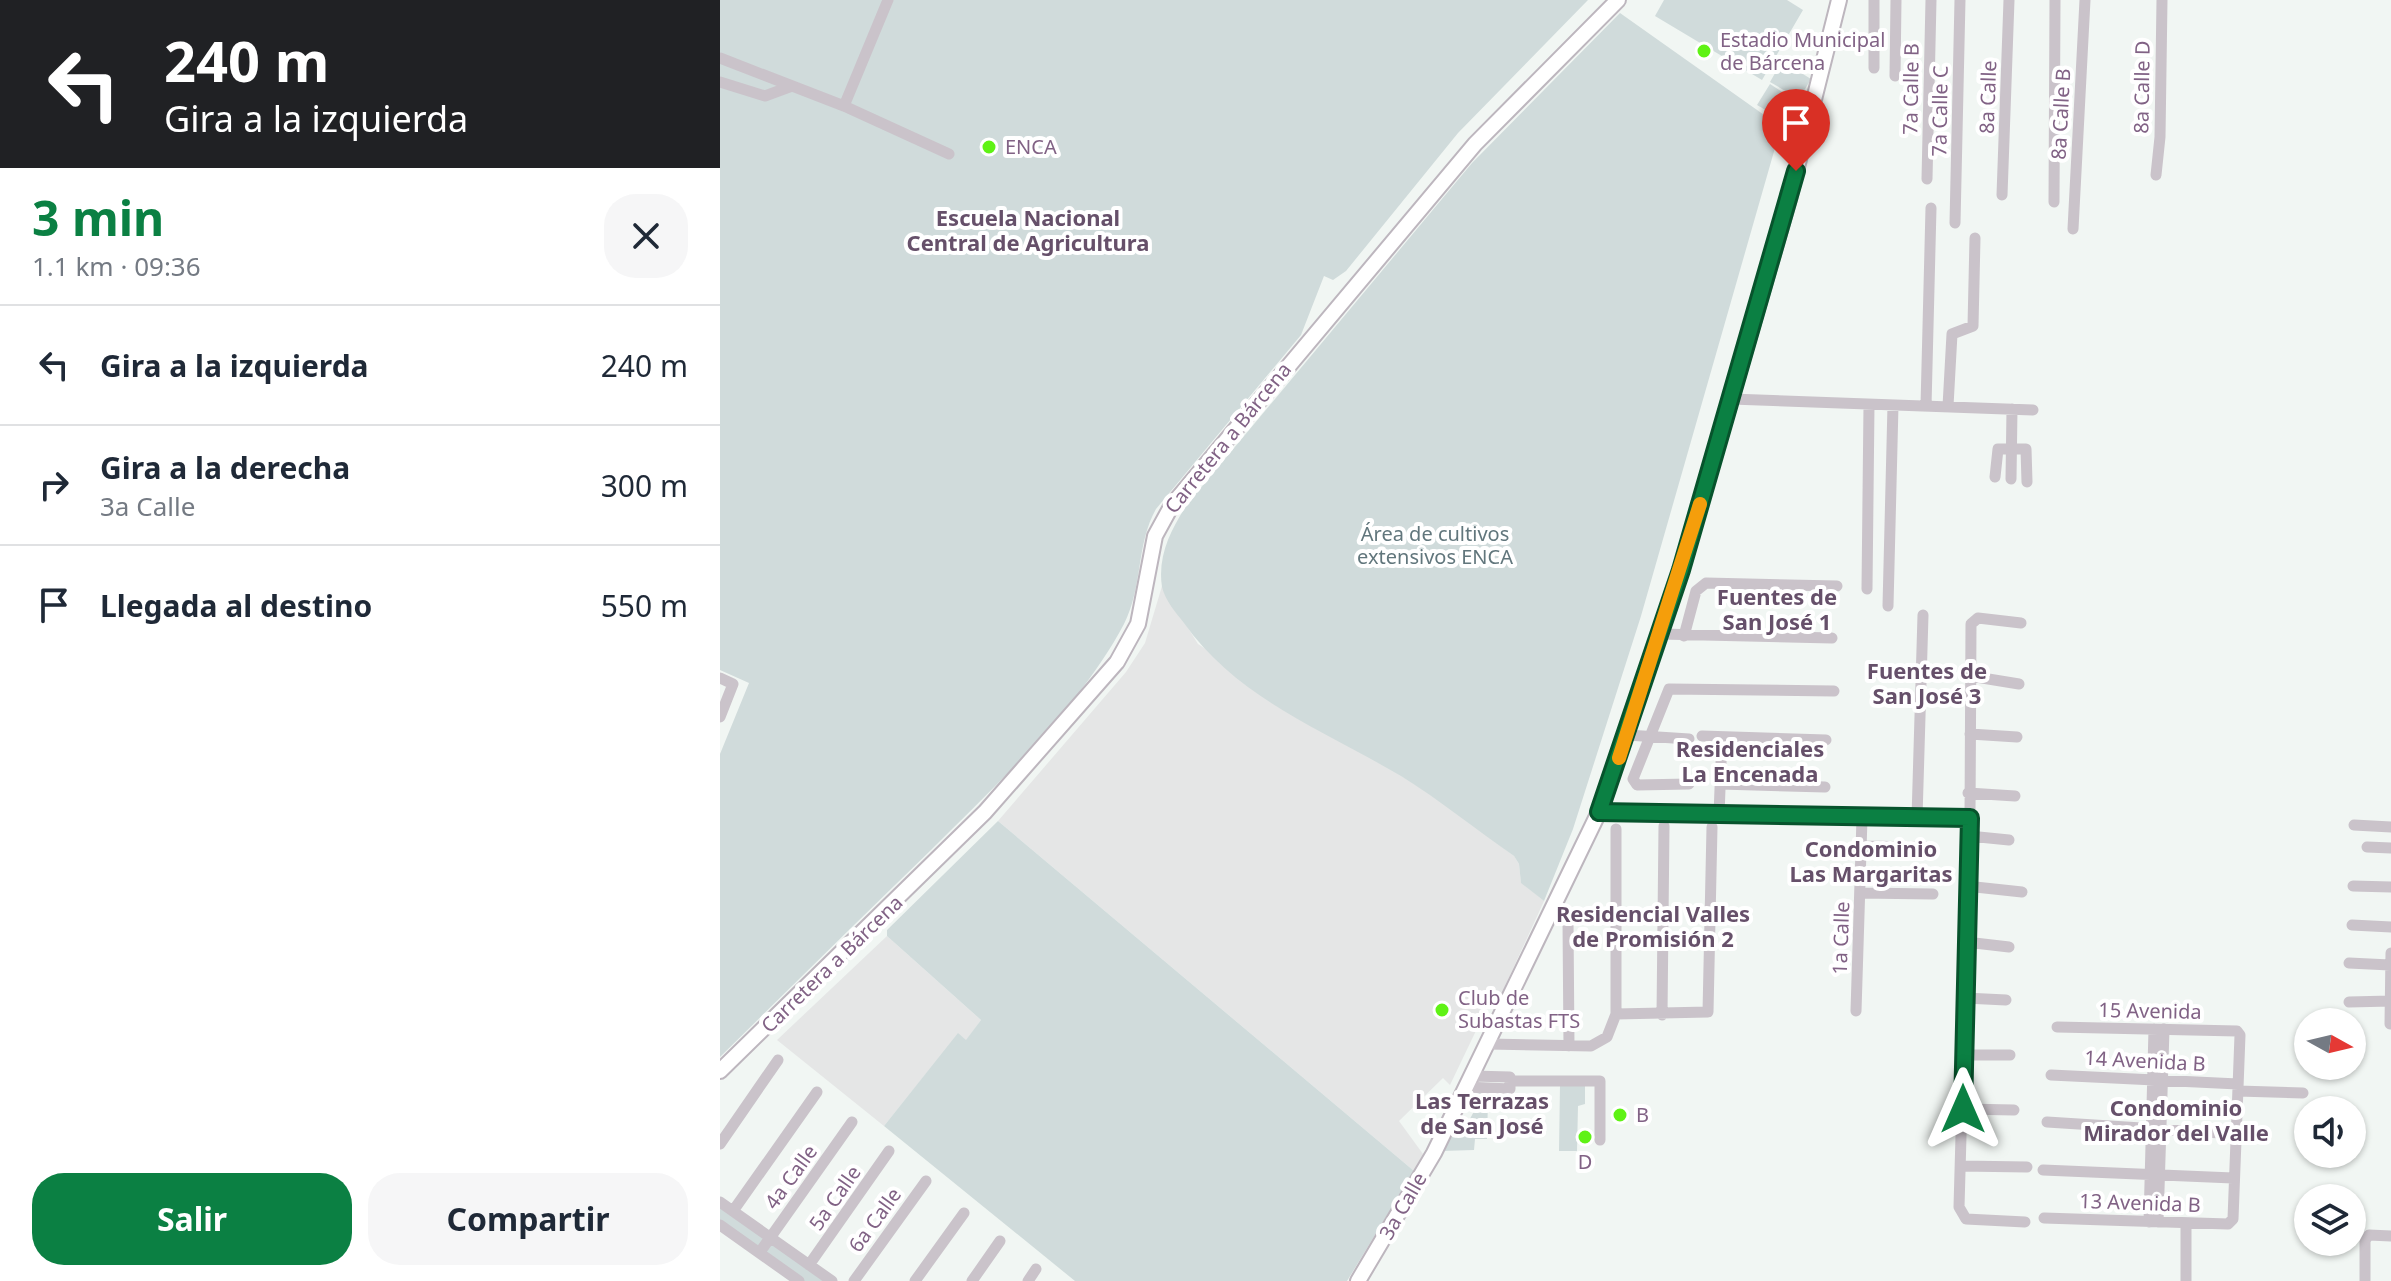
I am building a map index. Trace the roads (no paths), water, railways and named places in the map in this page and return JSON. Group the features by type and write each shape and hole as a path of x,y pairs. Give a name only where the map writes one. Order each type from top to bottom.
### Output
{"main road":[{"name":"Carretera a Bárcena","path":"720,1071 985,812 1117,662 1138,624 1155,536 1172,505 1475,144 1618,0"},
{"name":"3a Calle","path":"1358,1281 1432,1155 1599,812 1660,634 1731,399 1789,199 1839,0"}],"street":[{"path":"844,106 888,0"},
{"path":"1874,0 1874,68"},
{"path":"1895,76 1896,0"},
{"name":"7a Calle B","path":"1927,179 1931,0"},
{"name":"7a Calle C","path":"1955,223 1960,0"},
{"name":"8a Calle","path":"2002,195 2009,0"},
{"path":"2054,202 2055,0"},
{"name":"8a Calle B","path":"2073,229 2085,0"},
{"name":"8a Calle D","path":"2156,175 2160,137 2162,0"},
{"path":"792,86 765,96 720,80 724,60 792,86 844,106 949,154"},
{"path":"1926,406 1931,208"},
{"path":"1948,406 1952,334 1973,326 1975,238"},
{"path":"1731,399 2033,410"},
{"path":"1867,589 1869,405"},
{"path":"1888,606 1893,405"},
{"path":"2011,479 2012,409"},
{"path":"1995,477 1998,449 2029,451 2027,482"},
{"path":"1684,636 1696,591 1706,583 1837,586"},
{"path":"1917,818 1923,615"},
{"path":"2021,623 1973,619 1959,1207 1966,1219 2025,1222"},
{"path":"1660,634 1832,638"},
{"path":"1970,676 2019,684"},
{"path":"720,678 733,684 720,717"},
{"path":"1689,784 1637,785 1633,779 1669,689 1834,691"},
{"path":"1970,734 2017,737"},
{"path":"1627,735 1650,738 1826,740"},
{"path":"1719,815 1722,737"},
{"path":"1720,784 1825,787"},
{"path":"1968,793 2015,796"},
{"path":"1599,812 1970,818"},
{"name":"1a Calle","path":"1856,1011 1862,818"},
{"path":"2354,825 2391,827"},
{"path":"1662,1015 1664,826"},
{"path":"1616,1014 1705,1014 1709,1008 1712,827"},
{"path":"1490,1040 1528,1047 1569,1046 1600,1042 1614,1026 1616,829"},
{"path":"1969,836 2009,840"},
{"path":"1862,846 1925,847"},
{"path":"2367,847 2391,848"},
{"path":"1966,886 2022,892"},
{"path":"2353,886 2391,887"},
{"path":"1861,893 1933,894"},
{"path":"1568,921 1569,1046"},
{"path":"2352,925 2391,927"},
{"path":"1966,942 2009,947"},
{"path":"2390,1024 2391,953"},
{"path":"2349,963 2390,965"},
{"path":"1965,998 2006,1000"},
{"path":"2349,1002 2391,1001"},
{"name":"15 Avenida","path":"2057,1027 2233,1030 2240,1035 2238,1087"},
{"path":"2154,1222 2159,1029"},
{"path":"1963,1055 2010,1055"},
{"path":"720,1144 778,1060"},
{"name":"14 Avenida B","path":"2051,1075 2158,1079 2303,1093"},
{"path":"1469,1082 1600,1081 1600,1140"},
{"path":"2043,1170 2233,1178 2238,1087"},
{"path":"733,1211 817,1092"},
{"path":"1963,1109 2014,1110"},
{"name":"4a Calle","path":"760,1252 852,1122"},
{"path":"2047,1122 2157,1126 2236,1134"},
{"name":"5a Calle","path":"809,1265 889,1151"},
{"path":"1961,1166 2027,1167"},
{"name":"13 Avenida B","path":"2044,1218 2228,1224 2233,1219 2233,1178"},
{"name":"6a Calle","path":"854,1281 926,1181"},
{"path":"720,1202 832,1281"},
{"path":"915,1281 964,1213"},
{"path":"2186,1223 2186,1281"},
{"path":"720,1225 798,1281"},
{"path":"2365,1281 2363,1248 2369,1235 2391,1236"},
{"path":"972,1281 1000,1241"},
{"path":"1028,1281 1036,1269"}],"place":[{"name":"Estadio Municipal de Bárcena","path":"1704,51"},
{"name":"ENCA","path":"989,147"},
{"name":"Club de Subastas FTS","path":"1442,1010"},
{"name":"B","path":"1620,1115"},
{"name":"D","path":"1585,1137"}],"district":[{"name":"Escuela Nacional Central de Agricultura","path":"1028,230"},
{"name":"Fuentes de San José 1","path":"1777,610"},
{"name":"Fuentes de San José 3","path":"1927,684"},
{"name":"Residenciales La Encenada","path":"1750,762"},
{"name":"Condominio Las Margaritas","path":"1871,862"},
{"name":"Residencial Valles de Promisión 2","path":"1653,926"},
{"name":"Las Terrazas de San José","path":"1482,1114"},
{"name":"Condominio Mirador del Valle","path":"2176,1120"}],"park label":[{"name":"Área de cultivos extensivos ENCA","path":"1435,546"}]}
